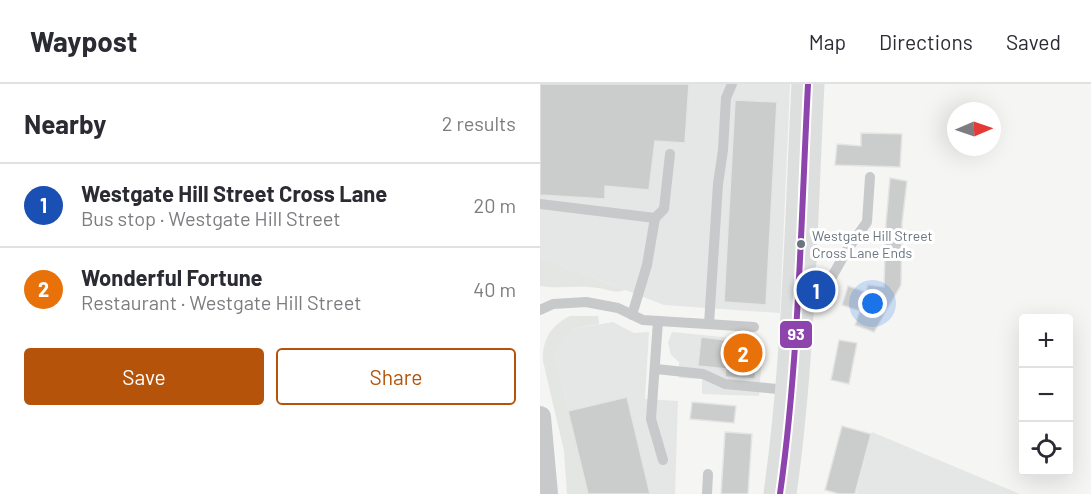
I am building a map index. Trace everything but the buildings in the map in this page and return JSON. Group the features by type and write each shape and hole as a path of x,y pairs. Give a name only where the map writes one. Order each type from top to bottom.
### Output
{"highway":[{"path":"780,494 796,308 808,84"}],"street":[{"path":"540,417 542,460 547,494"}],"lane":[{"path":"709,324 726,98 732,84"},
{"path":"632,315 647,265 655,218 664,209 670,154"},
{"path":"796,308 815,307 847,250 867,222 870,177"},
{"path":"540,204 655,218"},
{"path":"540,310 552,304 586,302 618,308 643,320 754,327"},
{"path":"658,321 651,419 663,460"},
{"path":"656,369 703,374 725,384 790,390"},
{"path":"706,494 708,474"}],"shaded area":[{"path":"540,84 790,84 780,313 664,305 540,257"},
{"path":"540,257 625,290 540,286"},
{"path":"570,316 598,316 599,324 572,329 555,355 588,494 567,494 564,451 543,361 544,346 549,334"},
{"path":"613,322 634,333 649,332 645,399 678,401 675,494 588,494 555,355 572,329"},
{"path":"672,332 763,341 759,396 702,394 702,379 679,378 679,362 671,355 668,343"},
{"path":"872,432 1020,494 856,494"}],"transit line":[{"name":"93","path":"780,494 795,341 808,84"}],"place":[{"name":"Westgate Hill Street Cross Lane Ends","path":"801,244"},
{"name":"Westgate Hill Street Cross Lane","path":"816,290"},
{"name":"Wonderful Fortune","path":"743,353"}]}
